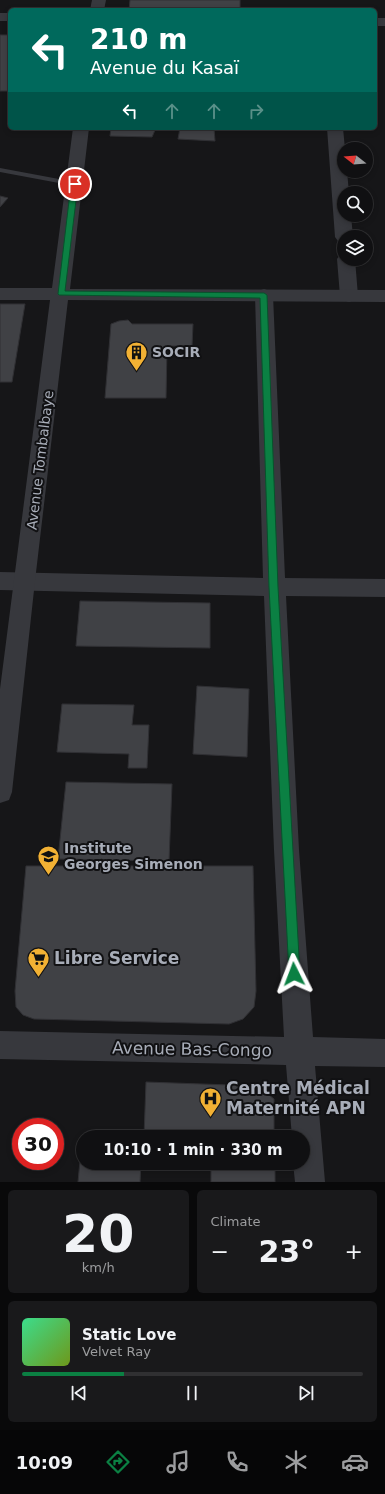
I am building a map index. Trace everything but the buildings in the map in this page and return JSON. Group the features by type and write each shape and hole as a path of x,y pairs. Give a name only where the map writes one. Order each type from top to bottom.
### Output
{"street":[{"name":"Avenue Tombalbaye","path":"0,792 24,581 82,130"},
{"path":"335,130 343,230"},
{"path":"347,266 349,296"},
{"path":"0,294 385,296"},
{"path":"264,295 274,587 298,1051 310,1182"},
{"path":"0,581 385,588"},
{"name":"Avenue Bas-Congo","path":"0,1046 385,1053"}],"lane":[{"path":"0,170 75,184"}],"place":[{"name":"SOCIR","path":"137,372"},
{"name":"Institute Georges Simenon","path":"49,876"},
{"name":"Libre Service","path":"39,978"},
{"name":"Centre Médical Maternité APN","path":"210,1118"}],"route":[{"path":"75,184 61,294 264,295 274,587 294,974"}]}
